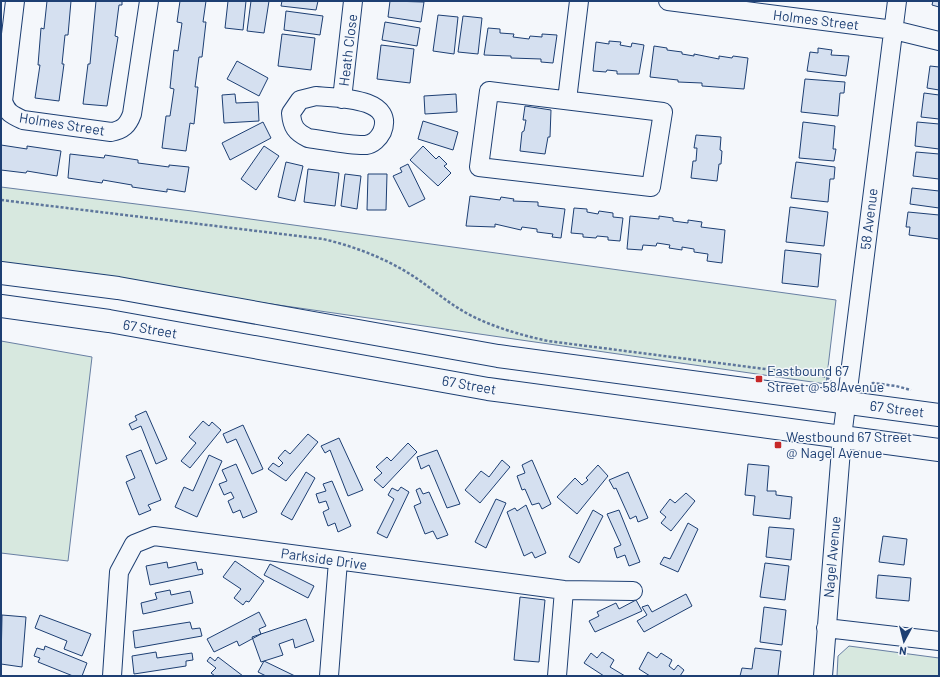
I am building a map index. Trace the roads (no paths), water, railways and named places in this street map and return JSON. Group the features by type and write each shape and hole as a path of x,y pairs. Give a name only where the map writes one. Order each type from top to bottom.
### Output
{"main road":[{"name":"67 Street","path":"1,273 125,289 498,356 939,415"},
{"name":"67 Street","path":"1,306 109,321 488,388 939,450"}],"street":[{"name":"Holmes Street","path":"15,1 3,101 6,110 11,115 23,120 111,132 121,130 129,122 132,114 149,1"},
{"name":"Heath Close","path":"342,99 353,1"},
{"path":"567,100 579,1"},
{"name":"Holmes Street","path":"668,1 894,30 939,41"},
{"name":"58 Avenue","path":"842,437 897,1"},
{"path":"489,91 567,100 663,112 652,187 479,166 489,91"},
{"name":"Heath Close","path":"316,96 342,99 367,102 376,106 382,115 384,123 377,139 365,145 308,138 294,129 291,113 300,100 316,96"},
{"name":"Nagel Avenue","path":"823,676 842,437"},
{"name":"Parkside Drive","path":"112,676 119,572 134,544 154,536 564,590 633,591"},
{"path":"329,676 338,561"},
{"path":"557,676 564,590"},
{"path":"826,628 939,641"}],"place":[{"name":"Eastbound 67 Street @ 58 Avenue","path":"759,379"},
{"name":"Westbound 67 Street @ Nagel Avenue","path":"778,445"}]}
